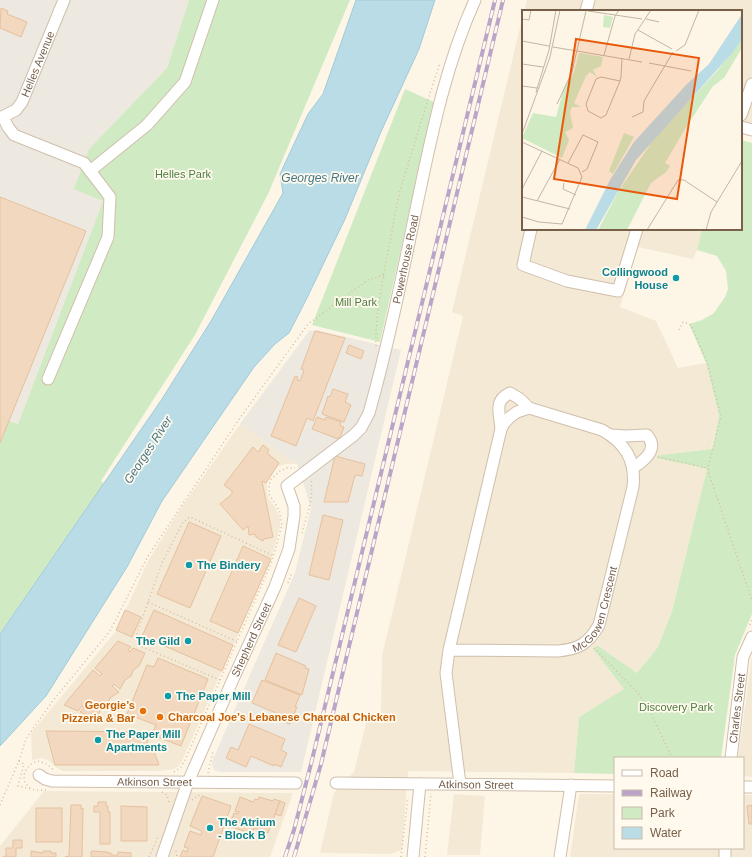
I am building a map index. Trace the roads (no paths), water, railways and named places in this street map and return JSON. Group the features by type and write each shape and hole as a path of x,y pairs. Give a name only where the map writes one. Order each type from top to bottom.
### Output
{"street":[{"name":"Helles Avenue","path":"2,118 16,110 22,102 64,0"},
{"path":"90,171 147,125 185,82 213,0"},
{"name":"Powerhouse Road","path":"288,486 346,442 361,428 369,413 396,306 424,172 447,73 464,24 475,0"},
{"path":"586,10 589,0"},
{"path":"742,112 752,84"},
{"path":"2,118 14,135 84,164 110,197 108,237 48,379"},
{"path":"742,127 752,130"},
{"path":"531,230 523,265 567,281 618,291 637,230"},
{"name":"McGowen Crescent","path":"449,650 558,651 570,650 587,641 594,634 599,625 633,487 633,468 625,450 611,435 602,430 529,408 520,399 510,394 502,397 498,404 501,429"},
{"name":"McGowen Crescent","path":"460,784 446,673 449,650 501,429 510,417 517,412 529,408"},
{"name":"McGowen Crescent","path":"611,435 648,435 652,440 653,445 650,451 642,462 633,468"},
{"name":"Shepherd Street","path":"162,857 225,682 248,645 275,587 289,549 294,506 288,486"},
{"name":"Charles Street","path":"731,757 743,658 752,637"},
{"name":"Atkinson Street","path":"39,775 52,781 296,783"},
{"name":"Atkinson Street","path":"336,783 614,786"},
{"path":"412,857 420,784"},
{"path":"560,857 571,785"}],"water":[{"name":"Georges River","path":"356,0 435,0 419,49 380,134 345,219 289,333 275,344 254,367 162,501 127,567 46,696 0,746 0,634 162,399 211,321 283,193 280,174 308,114 323,94"}],"railway":[{"path":"285,857 294,830 312,760 495,0"},
{"path":"294,857 321,764 503,0"}],"place":[{"name":"Collingwood House","path":"676,278"},
{"name":"The Bindery","path":"189,565"},
{"name":"The Gild","path":"188,641"},
{"name":"The Paper Mill","path":"168,696"},
{"name":"Georgie’s Pizzeria & Bar","path":"143,711"},
{"name":"Charcoal Joe’s Lebanese Charcoal Chicken","path":"160,717"},
{"name":"The Paper Mill Apartments","path":"98,740"},
{"name":"The Atrium - Block B","path":"210,828"}],"park label":[{"name":"Helles Park","path":"183,174"},
{"name":"Mill Park","path":"356,302"},
{"name":"Discovery Park","path":"676,707"}]}
